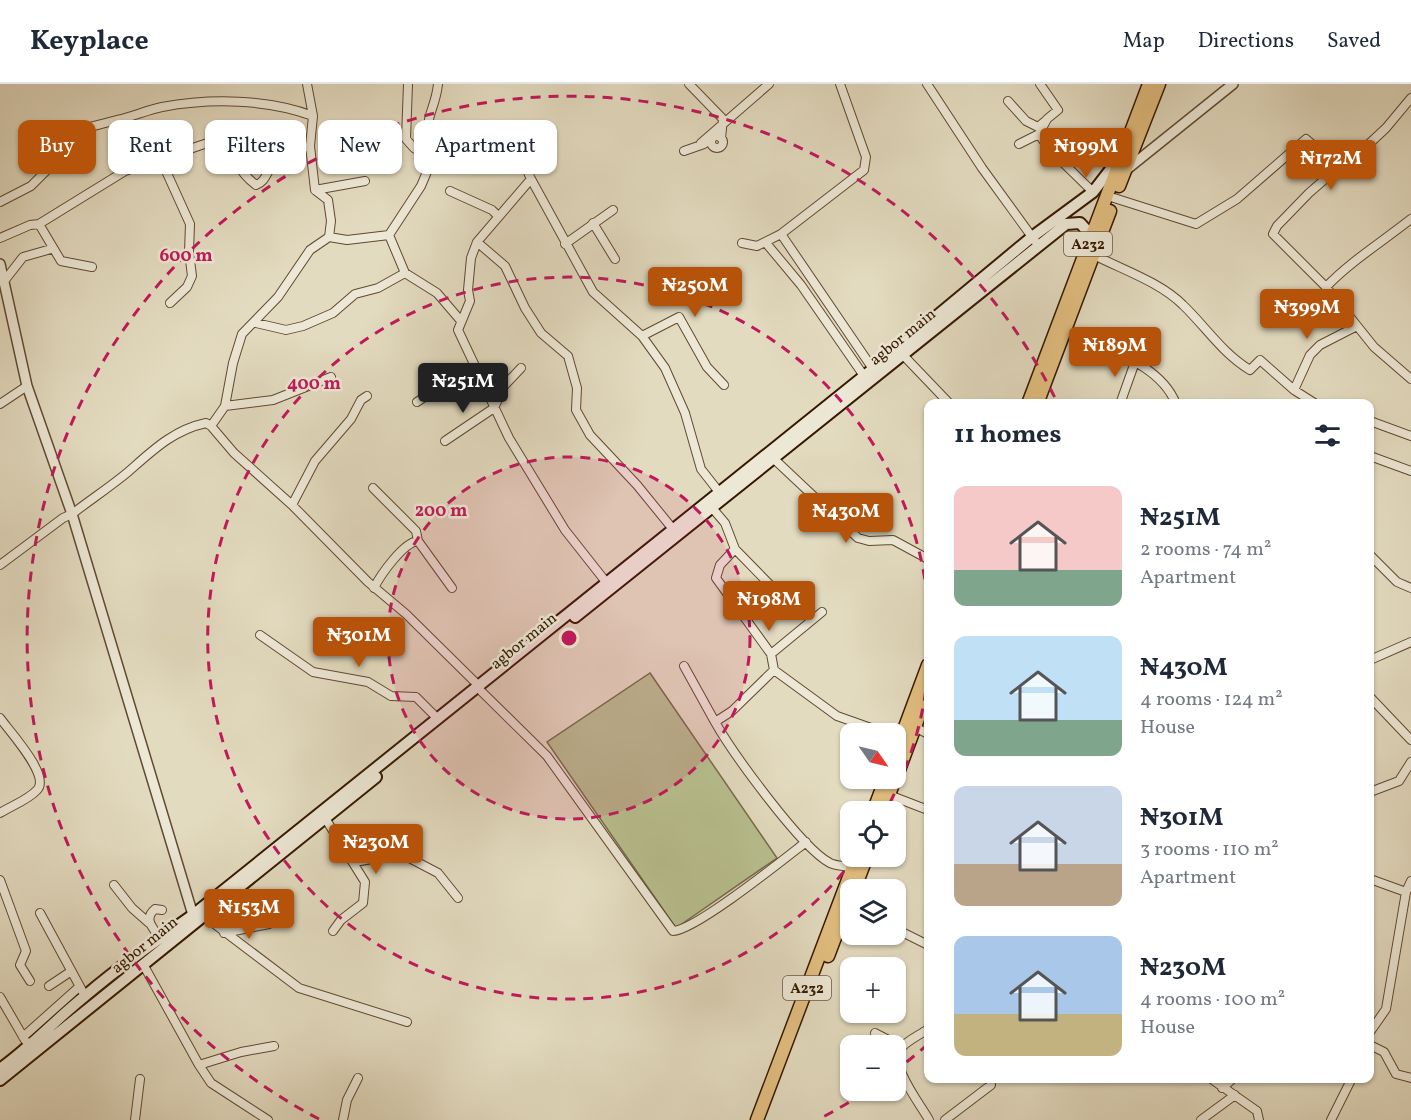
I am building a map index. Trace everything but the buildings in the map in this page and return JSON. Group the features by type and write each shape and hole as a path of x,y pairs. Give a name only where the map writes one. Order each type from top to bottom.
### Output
{"highway":[{"name":"A232","path":"1030,399 1149,84"},
{"name":"A232","path":"1039,399 1158,84"},
{"path":"904,723 924,675"},
{"path":"906,732 915,727 924,703"},
{"path":"887,801 891,789"},
{"name":"A232","path":"757,1120 853,867"},
{"name":"A232","path":"765,1120 840,928"}],"main road":[{"name":"agbor main","path":"263,863 325,818 672,528 1065,219 1093,192 1120,156"},
{"path":"1065,219 1080,223 1092,234"},
{"name":"agbor main","path":"0,1080 438,719 481,689 713,509 903,355 1035,242"},
{"name":"agbor main","path":"0,1069 30,1047 82,992 160,938 199,915"}],"street":[{"path":"211,426 225,406 233,363 242,334 256,323 278,297 310,250 328,237 331,220 328,200 315,190 310,146 313,116 307,84"},
{"path":"408,84 406,140 414,148"},
{"path":"428,120 437,98 438,84"},
{"path":"689,84 724,123"},
{"path":"684,151 698,148 769,84"},
{"path":"742,243 757,246 766,243 864,170 866,157 840,84"},
{"path":"927,84 982,168 1035,242"},
{"path":"1008,101 1026,121 1038,127 1058,110 1040,84"},
{"path":"1124,171 1233,84"},
{"path":"1411,98 1386,128 1356,156 1339,167 1283,219 1273,234 1326,287 1374,347 1411,379"},
{"path":"0,202 30,186 59,158 64,135 85,127 161,107 207,102 258,104 295,110 313,116"},
{"path":"1018,144 1039,134 1047,119"},
{"path":"701,143 711,145 713,137 721,138 724,123"},
{"path":"1039,134 1050,149 1093,192"},
{"path":"193,149 228,136 233,160 246,179 260,185 272,166 293,150 310,146"},
{"path":"1114,198 1196,224 1238,199 1306,139 1339,167"},
{"path":"0,238 30,225 39,224 122,174"},
{"path":"167,174 190,224 189,252 192,276 188,287 170,303"},
{"path":"389,235 421,186 426,174"},
{"path":"529,174 593,292 642,336 665,368 685,413 701,469 719,492"},
{"path":"531,179 477,242 471,258 468,290 470,301 458,330 509,438 565,530 606,582"},
{"path":"315,190 365,181"},
{"path":"450,191 492,210 498,216"},
{"path":"565,244 613,210"},
{"path":"1326,287 1345,267 1366,255 1411,219"},
{"path":"593,223 615,259"},
{"path":"39,224 51,249 61,261 92,267"},
{"path":"781,234 869,373"},
{"path":"328,237 347,240 389,235"},
{"path":"389,235 405,273 437,293 460,321"},
{"path":"477,242 505,266 525,308 541,333 568,356 577,388 576,410 590,435 638,485 672,528"},
{"path":"766,243 869,373"},
{"path":"5,280 23,257 51,249"},
{"path":"1094,255 1164,290 1183,304 1212,339 1237,362 1250,370 1260,360 1294,390 1308,399"},
{"path":"0,264 27,386 72,514 199,915 299,988 408,1022"},
{"path":"256,323 286,330 303,326 333,313 355,294 378,288 405,273"},
{"path":"642,336 679,317 707,367 724,385"},
{"path":"1294,390 1310,355 1320,345 1357,327"},
{"path":"1065,329 1135,362 1164,384 1173,399"},
{"path":"903,355 945,399"},
{"path":"1122,399 1135,362"},
{"path":"445,441 494,408 504,387 521,368"},
{"path":"225,406 273,400 331,377"},
{"path":"417,402 444,384 480,379"},
{"path":"0,404 27,386"},
{"path":"292,505 315,461 367,396"},
{"path":"1374,422 1411,436"},
{"path":"0,565 63,518 72,514 167,439 206,423 374,588 406,615 547,756 673,931 691,923 727,900 806,842"},
{"path":"1374,457 1411,471"},
{"path":"774,459 858,538 869,541 893,540 924,557"},
{"path":"373,488 416,531 418,541 452,588"},
{"path":"713,509 724,523 735,549 777,592"},
{"path":"374,588 381,574 407,545 418,541"},
{"path":"735,549 716,570 716,578 771,654 774,670 837,716 859,723"},
{"path":"1374,559 1397,582 1411,588"},
{"path":"771,654 822,612"},
{"path":"260,635 313,672 368,682 391,696 416,697 438,719"},
{"path":"1374,658 1411,642"},
{"path":"684,666 715,722 747,769 806,842 830,862 840,862"},
{"path":"715,722 732,711 774,670"},
{"path":"1374,701 1411,740"},
{"path":"0,718 40,771 41,784 37,791 0,813"},
{"path":"915,727 924,732"},
{"path":"1374,790 1399,781 1409,768"},
{"path":"889,795 924,808"},
{"path":"325,818 365,882 363,903 341,920 333,931"},
{"path":"353,862 396,851 408,842"},
{"path":"396,851 438,873 458,898"},
{"path":"0,880 26,951 20,965 30,981"},
{"path":"1374,880 1406,892"},
{"path":"1374,1026 1386,1010 1397,956 1406,892 1411,881"},
{"path":"114,885 132,908 149,922 160,938"},
{"path":"149,922 152,911 162,910"},
{"path":"23,1037 82,992 40,913"},
{"path":"224,933 268,924"},
{"path":"906,934 924,943"},
{"path":"143,964 211,1083 267,1120"},
{"path":"49,986 70,972"},
{"path":"0,997 30,1047"},
{"path":"906,1044 924,1032"},
{"path":"875,1033 879,1035"},
{"path":"199,1065 241,1052 274,1046"},
{"path":"1374,1047 1384,1052 1396,1074 1411,1078"},
{"path":"343,1120 347,1100 358,1078"},
{"path":"135,1120 140,1079"},
{"path":"906,1082 918,1098 929,1120"},
{"path":"945,1120 991,1086 991,1083"},
{"path":"1216,1083 1257,1111 1259,1120"},
{"path":"1222,1088 1228,1083"},
{"path":"1331,1120 1350,1083"},
{"path":"1201,1120 1235,1095"},
{"path":"248,1109 256,1120"}],"green space":[{"path":"650,673 777,858 676,928 547,742"}]}
